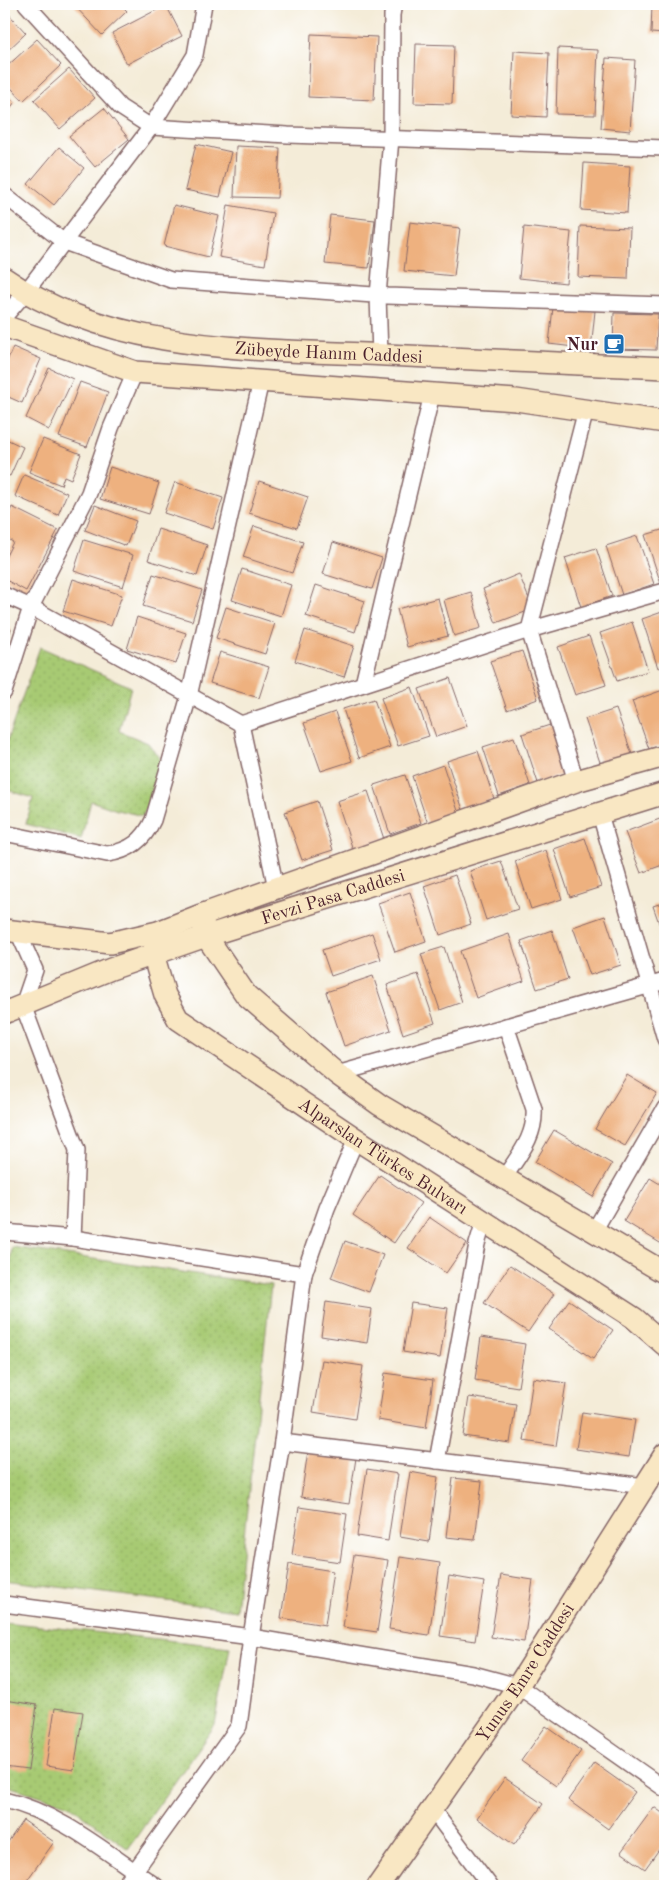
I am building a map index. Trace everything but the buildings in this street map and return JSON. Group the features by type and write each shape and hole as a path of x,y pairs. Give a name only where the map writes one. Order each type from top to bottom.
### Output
{"street":[{"path":"26,4 120,107 151,127 665,148"},
{"path":"4,317 25,293 151,127 195,55 204,4"},
{"path":"380,355 378,296 391,138 392,15 394,4"},
{"path":"4,195 64,242 171,280 378,296 665,305"},
{"name":"Zübeyde Hanım Caddesi","path":"4,278 25,293 86,320 151,338 251,349 665,368"},
{"name":"Zübeyde Hanım Caddesi","path":"4,326 135,372 516,400 665,422"},
{"path":"4,692 32,607 89,492 111,428 135,372"},
{"path":"4,833 107,854 118,852 137,844 149,829 154,820 189,696 261,381"},
{"path":"363,684 432,394"},
{"path":"576,781 529,630 586,410"},
{"path":"4,595 32,607 241,724 529,630 665,591"},
{"path":"241,724 276,888"},
{"name":"Fevzi Pasa Caddesi","path":"11,931 110,943 158,932 576,781 665,756"},
{"name":"Fevzi Pasa Caddesi","path":"13,1009 153,954 206,936 665,793"},
{"path":"600,814 665,1039"},
{"path":"201,915 206,936 246,995 337,1074 380,1105 665,1273"},
{"path":"11,931 35,970 13,1009 77,1150 73,1238"},
{"name":"Alparslan Türkes Bulvarı","path":"158,932 153,954 165,995 178,1019 356,1139 634,1318 665,1345"},
{"path":"337,1074 665,981"},
{"path":"504,1178 530,1138 534,1119 534,1109 506,1026"},
{"path":"594,1231 665,1108"},
{"path":"124,1886 239,1726 282,1442 304,1274 327,1208 356,1139"},
{"path":"438,1461 477,1244 484,1222"},
{"path":"4,1232 73,1238 304,1274"},
{"path":"282,1442 645,1486"},
{"name":"Yunus Emre Caddesi","path":"378,1886 518,1686 665,1454"},
{"path":"4,1604 251,1637 473,1674 518,1686 665,1789"},
{"path":"4,1800 20,1803 55,1818 156,1886"},
{"path":"432,1809 490,1886"}],"green space":[{"path":"40,647 131,687 119,731 148,743 161,760 143,816 91,801 81,839 26,824 33,798 4,789 4,749"},
{"path":"12,1247 271,1285 236,1610 4,1580 4,1312"},
{"path":"4,1622 230,1647 215,1725 128,1849 70,1805 4,1785"}],"place":[{"name":"Nur","path":"614,344"}]}
